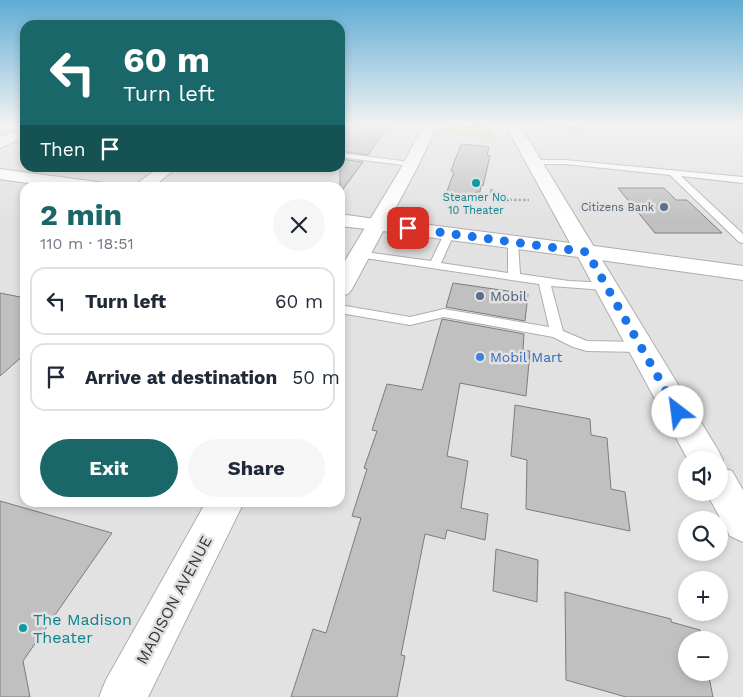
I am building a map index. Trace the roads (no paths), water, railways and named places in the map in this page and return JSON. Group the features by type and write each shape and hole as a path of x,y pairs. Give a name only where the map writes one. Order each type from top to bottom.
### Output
{"street":[{"path":"345,279 414,157"},
{"path":"531,157 701,451"},
{"path":"148,182 162,172"},
{"path":"0,174 60,182"},
{"path":"345,221 743,272"},
{"path":"728,498 743,524"},
{"name":"MADISON AVENUE","path":"123,697 223,507"}],"lane":[{"path":"349,157 409,167"},
{"path":"534,162 565,162 743,180"},
{"path":"362,164 409,167"},
{"path":"673,173 743,240"},
{"path":"435,264 449,234"},
{"path":"513,242 514,277"},
{"path":"358,254 569,285 605,286"},
{"path":"544,281 557,333"},
{"path":"345,310 410,321 444,314 557,333 578,344 587,346 641,347"}],"place":[{"name":"Steamer No. 10 Theater","path":"476,183"},
{"name":"Citizens Bank","path":"664,207"},
{"name":"Mobil","path":"480,296"},
{"name":"Mobil Mart","path":"480,357"},
{"name":"The Madison Theater","path":"23,628"}]}
